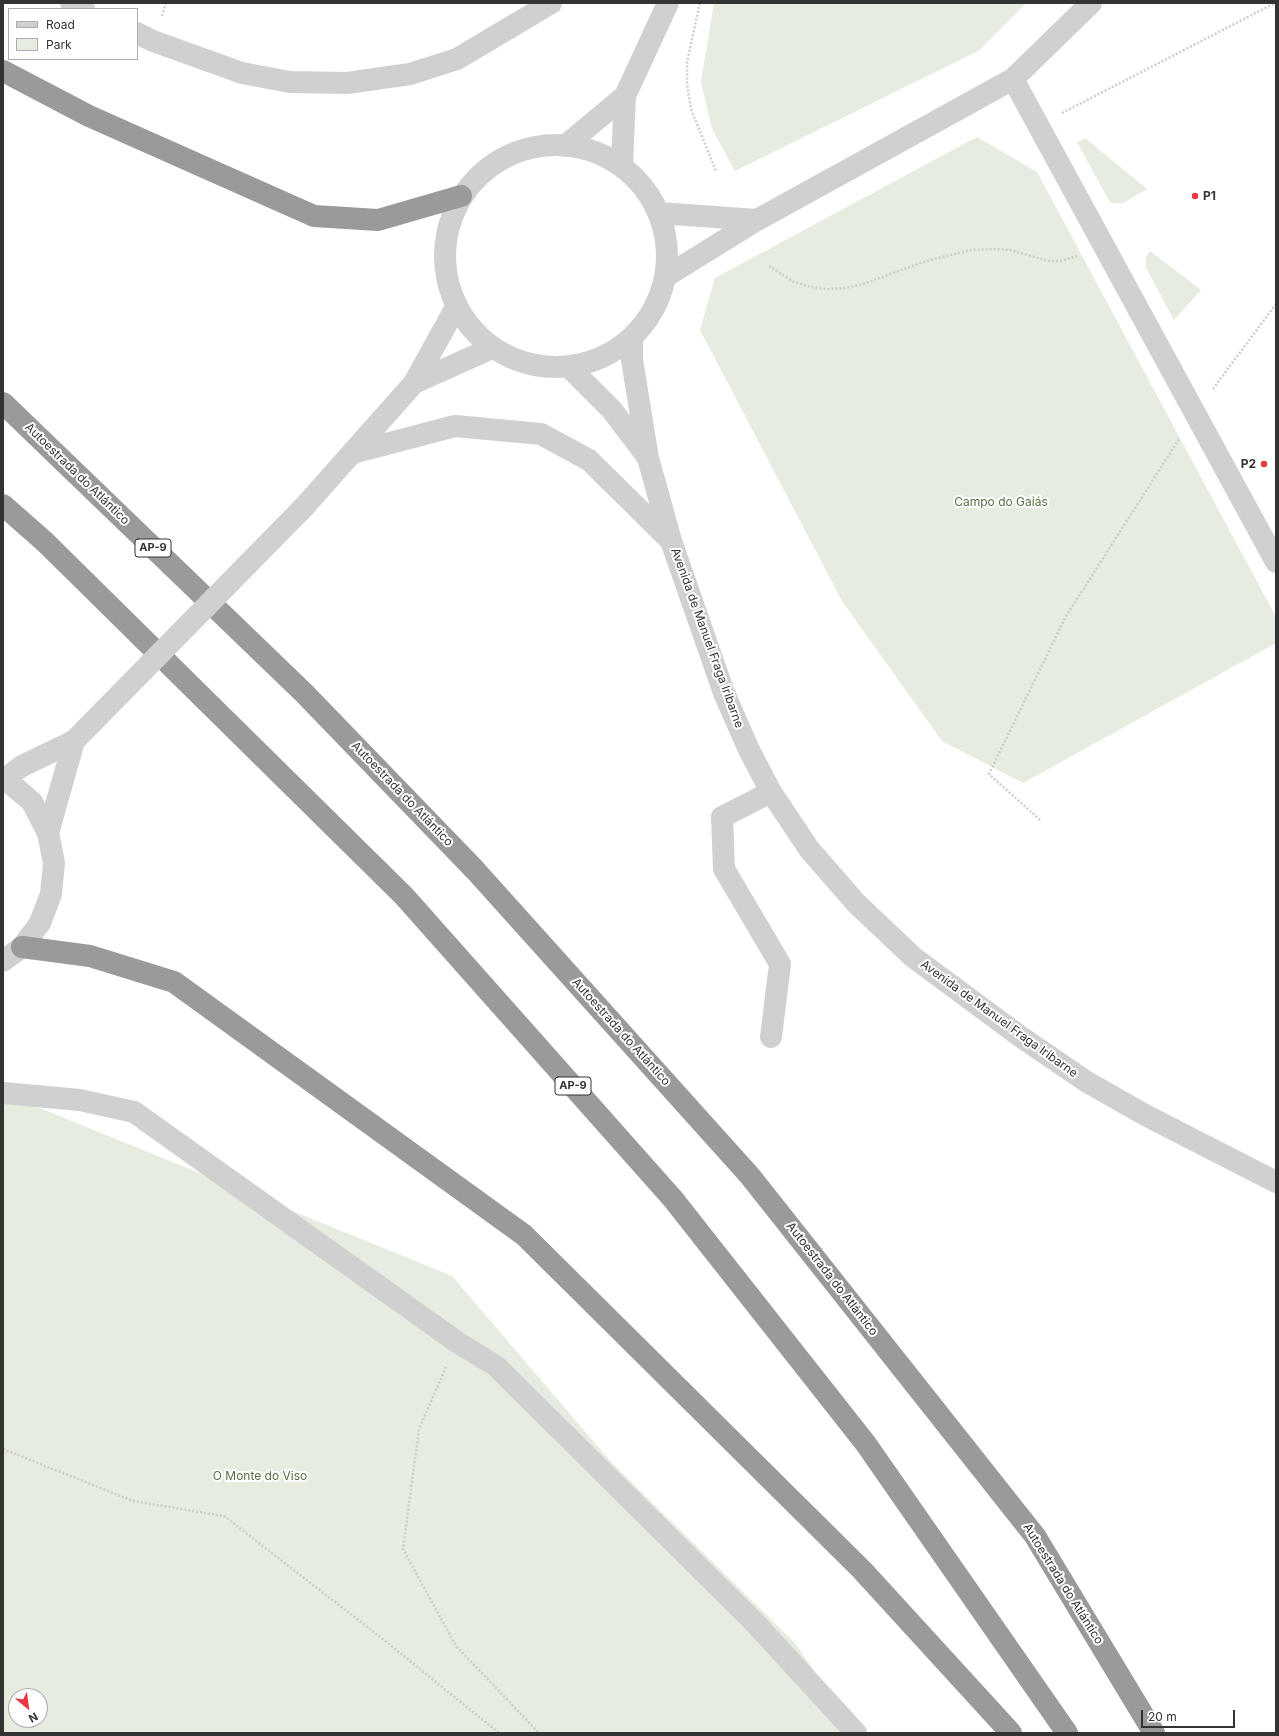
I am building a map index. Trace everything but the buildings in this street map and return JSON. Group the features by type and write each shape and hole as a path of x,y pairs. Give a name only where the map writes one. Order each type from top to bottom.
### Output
{"highway":[{"path":"3,71 89,116 314,216 378,220 461,196"},
{"name":"Autoestrada do Atlántico","path":"3,403 304,693 475,870 750,1176 1035,1536 1154,1733"},
{"name":"AP-9","path":"3,505 45,542 404,896 673,1199 866,1444 1067,1733"},
{"path":"22,947 90,956 174,982 524,1235 862,1570 1011,1733"}],"street":[{"path":"71,3 82,8"},
{"path":"138,34 153,41 242,73 290,82 347,83 410,74 457,59 551,3"},
{"path":"622,165 625,96 668,3"},
{"path":"665,277 757,220 1013,79 1091,3"},
{"path":"1013,79 1276,562"},
{"path":"565,146 625,96"},
{"path":"557,144 565,146 594,151 622,165 644,186 659,213 667,242 665,277 653,310 632,337 603,357 569,367 542,367 516,361 492,348 472,330 456,307 445,271 446,232 461,196 487,168 520,150 557,144"},
{"path":"659,213 757,220"},
{"path":"3,961 22,947 40,923 51,894 54,863 48,833 32,802 4,777 22,766 74,742 304,507 414,383 456,307"},
{"name":"Avenida de Manuel Fraga Iribarne","path":"632,337 632,360 648,458 671,541 724,693 749,750 771,792 809,849 856,903 913,957 1021,1038 1087,1082 1147,1116 1276,1182"},
{"path":"414,383 492,348"},
{"name":"Avenida de Manuel Fraga Iribarne","path":"569,367 612,410 648,458"},
{"path":"352,453 455,426 541,434 589,460 671,541"},
{"path":"48,833 74,742"},
{"path":"771,792 722,817 724,869 780,964 771,1037"},
{"path":"3,1093 80,1100 134,1112 457,1342 496,1366 755,1623 856,1733"}],"path":[{"path":"700,3 687,62 687,84 691,109 716,171"},
{"path":"1038,125 1275,3"},
{"path":"770,266 794,282 811,287 828,289 846,288 863,284 926,261 971,250 1010,250 1049,261 1061,261 1073,258 1103,244"},
{"path":"1040,820 988,774 1065,618 1195,413 1276,304"},
{"path":"457,1342 419,1429 403,1549 456,1646 539,1733"},
{"path":"3,1449 133,1502 224,1516 379,1636 499,1733"}],"green space":[{"path":"714,3 1026,3 978,51 735,171 712,129 701,82"},
{"name":"Campo do Gaiás","path":"977,137 1037,172 1276,617 1276,643 1023,783 942,741 842,601 700,330 715,278"},
{"path":"1085,138 1147,189 1123,203 1112,203 1108,199 1077,142"},
{"path":"1150,251 1201,290 1174,320 1146,268 1146,257"},
{"name":"O Monte do Viso","path":"3,1093 452,1276 612,1463 795,1643 857,1733 3,1733"}],"place":[{"name":"P1","path":"1195,196"},
{"name":"P2","path":"1264,464"}]}
